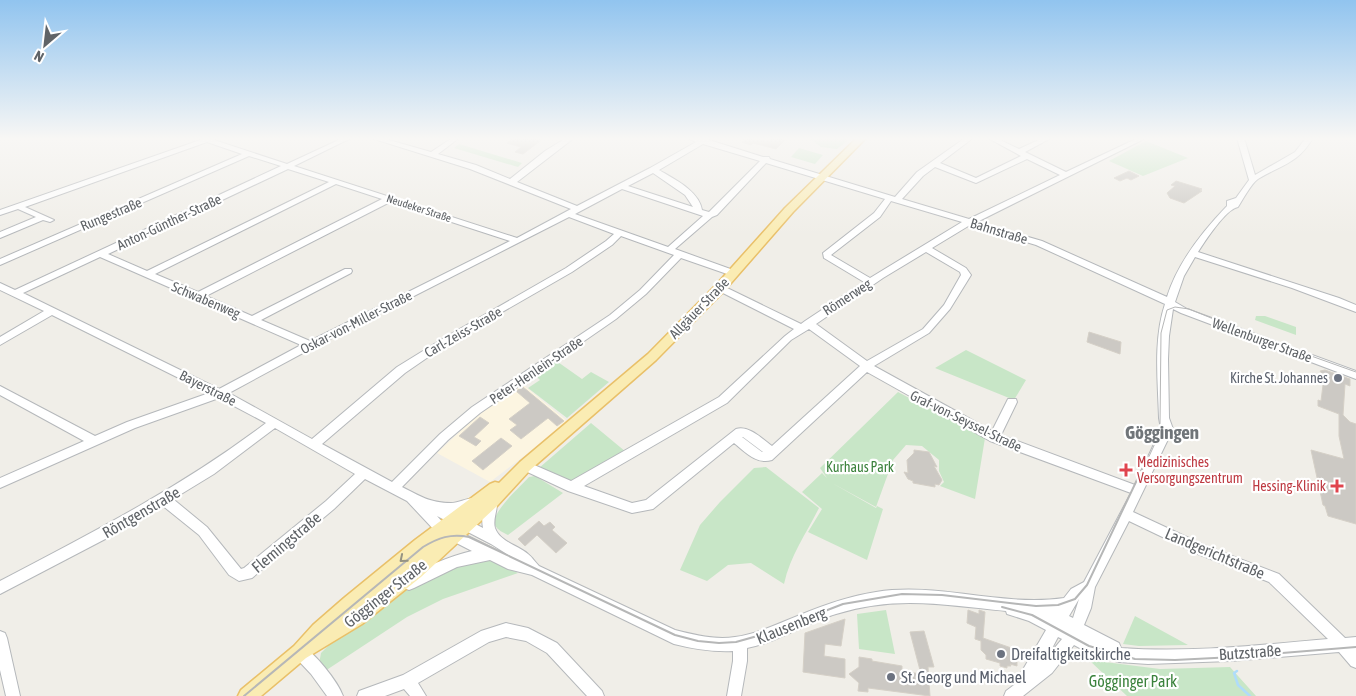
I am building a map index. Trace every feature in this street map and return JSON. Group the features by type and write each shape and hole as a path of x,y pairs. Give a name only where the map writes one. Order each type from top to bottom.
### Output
{"main road":[{"name":"Allgäuer Straße","path":"453,527 647,361 720,288 829,170"},
{"name":"Gögginger Straße","path":"300,652 356,618 380,600 432,556 453,527"},
{"name":"Gögginger Straße","path":"247,696 300,652 319,631 343,610 453,527"}],"street":[{"path":"0,213 122,170"},
{"name":"Rungestraße","path":"0,262 209,170"},
{"name":"Anton-Günther-Straße","path":"16,293 278,170"},
{"name":"Neudeker Straße","path":"302,170 516,240"},
{"path":"478,170 512,182 577,209"},
{"path":"512,182 526,170"},
{"name":"Oskar-von-Miller-Straße","path":"0,482 140,422 220,393 652,170"},
{"path":"654,170 676,184 696,203 698,211"},
{"path":"669,250 709,215 714,213 755,170"},
{"name":"Bahnstraße","path":"802,170 1040,243 1169,303"},
{"path":"870,282 827,256 827,253 876,215 925,170"},
{"path":"951,170 976,181 997,170"},
{"path":"1057,170 1066,175"},
{"name":"Römerweg","path":"572,487 723,400 804,326 870,282 970,222 1075,170"},
{"path":"1015,693 1047,668 1074,632 1084,608 1088,586 1138,491 1167,429 1168,425 1164,418 1164,326 1169,303 1193,252 1208,229 1248,189 1253,179 1250,170"},
{"path":"1253,179 1270,170"},
{"path":"148,274 337,182"},
{"path":"622,186 709,215"},
{"path":"198,296 389,199"},
{"path":"0,235 47,219 19,207"},
{"path":"567,214 733,273"},
{"name":"Carl-Zeiss-Straße","path":"313,445 401,370 447,340 569,270 609,243 621,232"},
{"path":"525,466 572,487 632,508 643,508 734,437 759,456 765,458 773,453 867,366 926,332 947,307 966,275 963,270 926,248"},
{"path":"1193,252 1245,271 1305,287 1356,309"},
{"name":"Schwabenweg","path":"101,254 310,345"},
{"name":"Peter-Henlein-Straße","path":"393,488 470,415 613,317 643,292 680,254"},
{"path":"252,320 348,271"},
{"name":"Bayerstraße","path":"0,286 220,393 412,498 433,506 452,508 484,501"},
{"name":"Graf-von-Seyssel-Straße","path":"720,288 804,326 906,391 994,438 1138,491"},
{"name":"Wellenburger Straße","path":"1169,303 1224,326 1356,375"},
{"path":"0,342 52,311"},
{"path":"0,390 94,441"},
{"path":"994,438 1012,402"},
{"name":"Röntgenstraße","path":"0,588 165,500 274,423"},
{"name":"Flemingstraße","path":"165,500 203,531 234,571 239,575 247,574 330,505 364,473"},
{"name":"Bayerstraße","path":"412,498 453,527"},
{"path":"484,501 489,532 495,540"},
{"name":"Bayerstraße","path":"433,506 453,527"},
{"name":"Landgerichtstraße","path":"1126,514 1202,550 1274,578 1349,644 1356,661"},
{"name":"Klausenberg","path":"453,527 495,540 523,557 534,570"},
{"name":"Klausenberg","path":"453,527 491,555 508,563 534,570 674,637 709,646 740,644 760,640 824,611 879,598 916,596 1042,607 1068,604"},
{"path":"380,600 452,561 471,556 491,555"},
{"path":"1015,693 1056,628 1068,604 1076,593 1088,586"},
{"name":"Klausenberg","path":"1002,605 1032,615 1056,628 1074,632"},
{"name":"Klausenberg","path":"1042,607 1056,628"},
{"path":"364,696 407,681 486,636 506,630 528,635 552,648 597,696"},
{"name":"Butzstraße","path":"1074,632 1096,648 1119,654 1144,657 1230,654 1349,644"},
{"path":"0,638 13,696"},
{"path":"734,696 740,661 740,644"},
{"path":"300,652 316,669 336,696"},
{"path":"407,681 419,696"}],"shaded area":[{"path":"521,383 567,421 552,435 490,482 437,453 484,409"}],"green space":[{"path":"1130,170 1157,170 1143,176"},
{"path":"1256,316 1265,316 1296,327 1296,335 1255,320"},
{"path":"966,350 1026,380 1014,400 935,368"},
{"path":"555,360 582,379 591,372 609,382 567,418 528,388 540,380 534,374"},
{"name":"Kurhaus Park","path":"898,392 985,438 975,499 940,486 944,482 939,471 939,460 922,446 906,445 893,460 876,507 832,483 876,508 877,506 883,509 867,560 808,532 822,509 802,492 822,473 827,478 820,468"},
{"path":"591,423 626,452 572,483 539,468"},
{"path":"766,467 819,508 794,555 784,584 751,563 728,565 707,581 680,570 700,525 754,468"},
{"path":"535,476 563,493 508,535 495,525 497,514 507,500 529,477"},
{"path":"483,559 500,564 518,573 443,599 407,617 325,671 319,664 321,653 341,633 415,583 443,568"},
{"path":"886,610 895,654 859,649 857,614"},
{"path":"1135,616 1188,645 1139,646 1123,644"},
{"name":"Gögginger Park","path":"1089,660 1160,669 1230,667 1256,696 1127,696"}],"building":[{"path":"1129,171 1139,176 1131,180 1127,178 1120,181 1114,178"},
{"path":"1176,181 1202,189 1200,190 1202,191 1184,203 1170,198 1167,193 1175,186 1171,185"},
{"path":"1089,332 1121,342 1120,354 1087,342"},
{"path":"1325,370 1350,379 1350,386 1345,384 1343,415 1350,422 1356,424 1356,524 1328,516 1323,505 1311,450 1344,459 1339,436 1339,414 1318,406 1318,400 1321,401 1324,377 1320,371"},
{"path":"523,387 564,421 557,426 548,418 521,439 510,430 517,425 509,419 530,403 516,391"},
{"path":"480,417 489,423 474,437 481,441 476,446 459,436"},
{"path":"501,438 512,446 483,470 472,461"},
{"path":"914,450 929,452 942,480 939,485 935,484 935,487 913,483 913,481 908,479 904,472 908,473 907,460 914,453"},
{"path":"539,521 544,526 550,522 555,527 552,530 567,543 556,553 537,535 525,546 518,539"},
{"name":"Dreifaltigkeitskirche","path":"968,610 979,614 979,610 985,612 983,638 1017,650 1017,666 1010,664 1011,666 1007,666 1007,668 1000,666 1000,663 986,659 986,655 981,650 981,641 975,639 976,627 967,623"},
{"path":"845,619 841,646 825,644 824,656 845,659 845,678 803,672 805,633"},
{"name":"St. Georg und Michael","path":"924,631 934,667 928,667 930,696 868,688 868,692 858,691 859,683 849,674 859,667 859,657 902,666 902,671 921,674 910,632"}],"waterway":[{"path":"1237,671 1234,673 1238,685 1250,696"}],"tram line":[{"path":"1145,465 1158,437 1160,424 1161,333 1167,310 1175,307 1189,309 1258,337 1356,372"},
{"path":"244,696 423,547 450,536 469,537 675,635 698,641 736,642 768,633 843,604 902,594 942,595 1036,606 1058,605 1075,599 1087,585 1145,463"},
{"path":"1002,607 1032,615 1089,646 1135,659 1175,660 1234,657 1356,647"}],"place":[{"name":"Kirche St. Johannes","path":"1338,378"},
{"name":"Medizinisches Versorgungszentrum","path":"1126,470"},
{"name":"Hessing-Klinik","path":"1337,486"},
{"name":"Dreifaltigkeitskirche","path":"1001,654"},
{"name":"St. Georg und Michael","path":"891,677"}],"district":[{"name":"Göggingen","path":"1162,432"}]}
